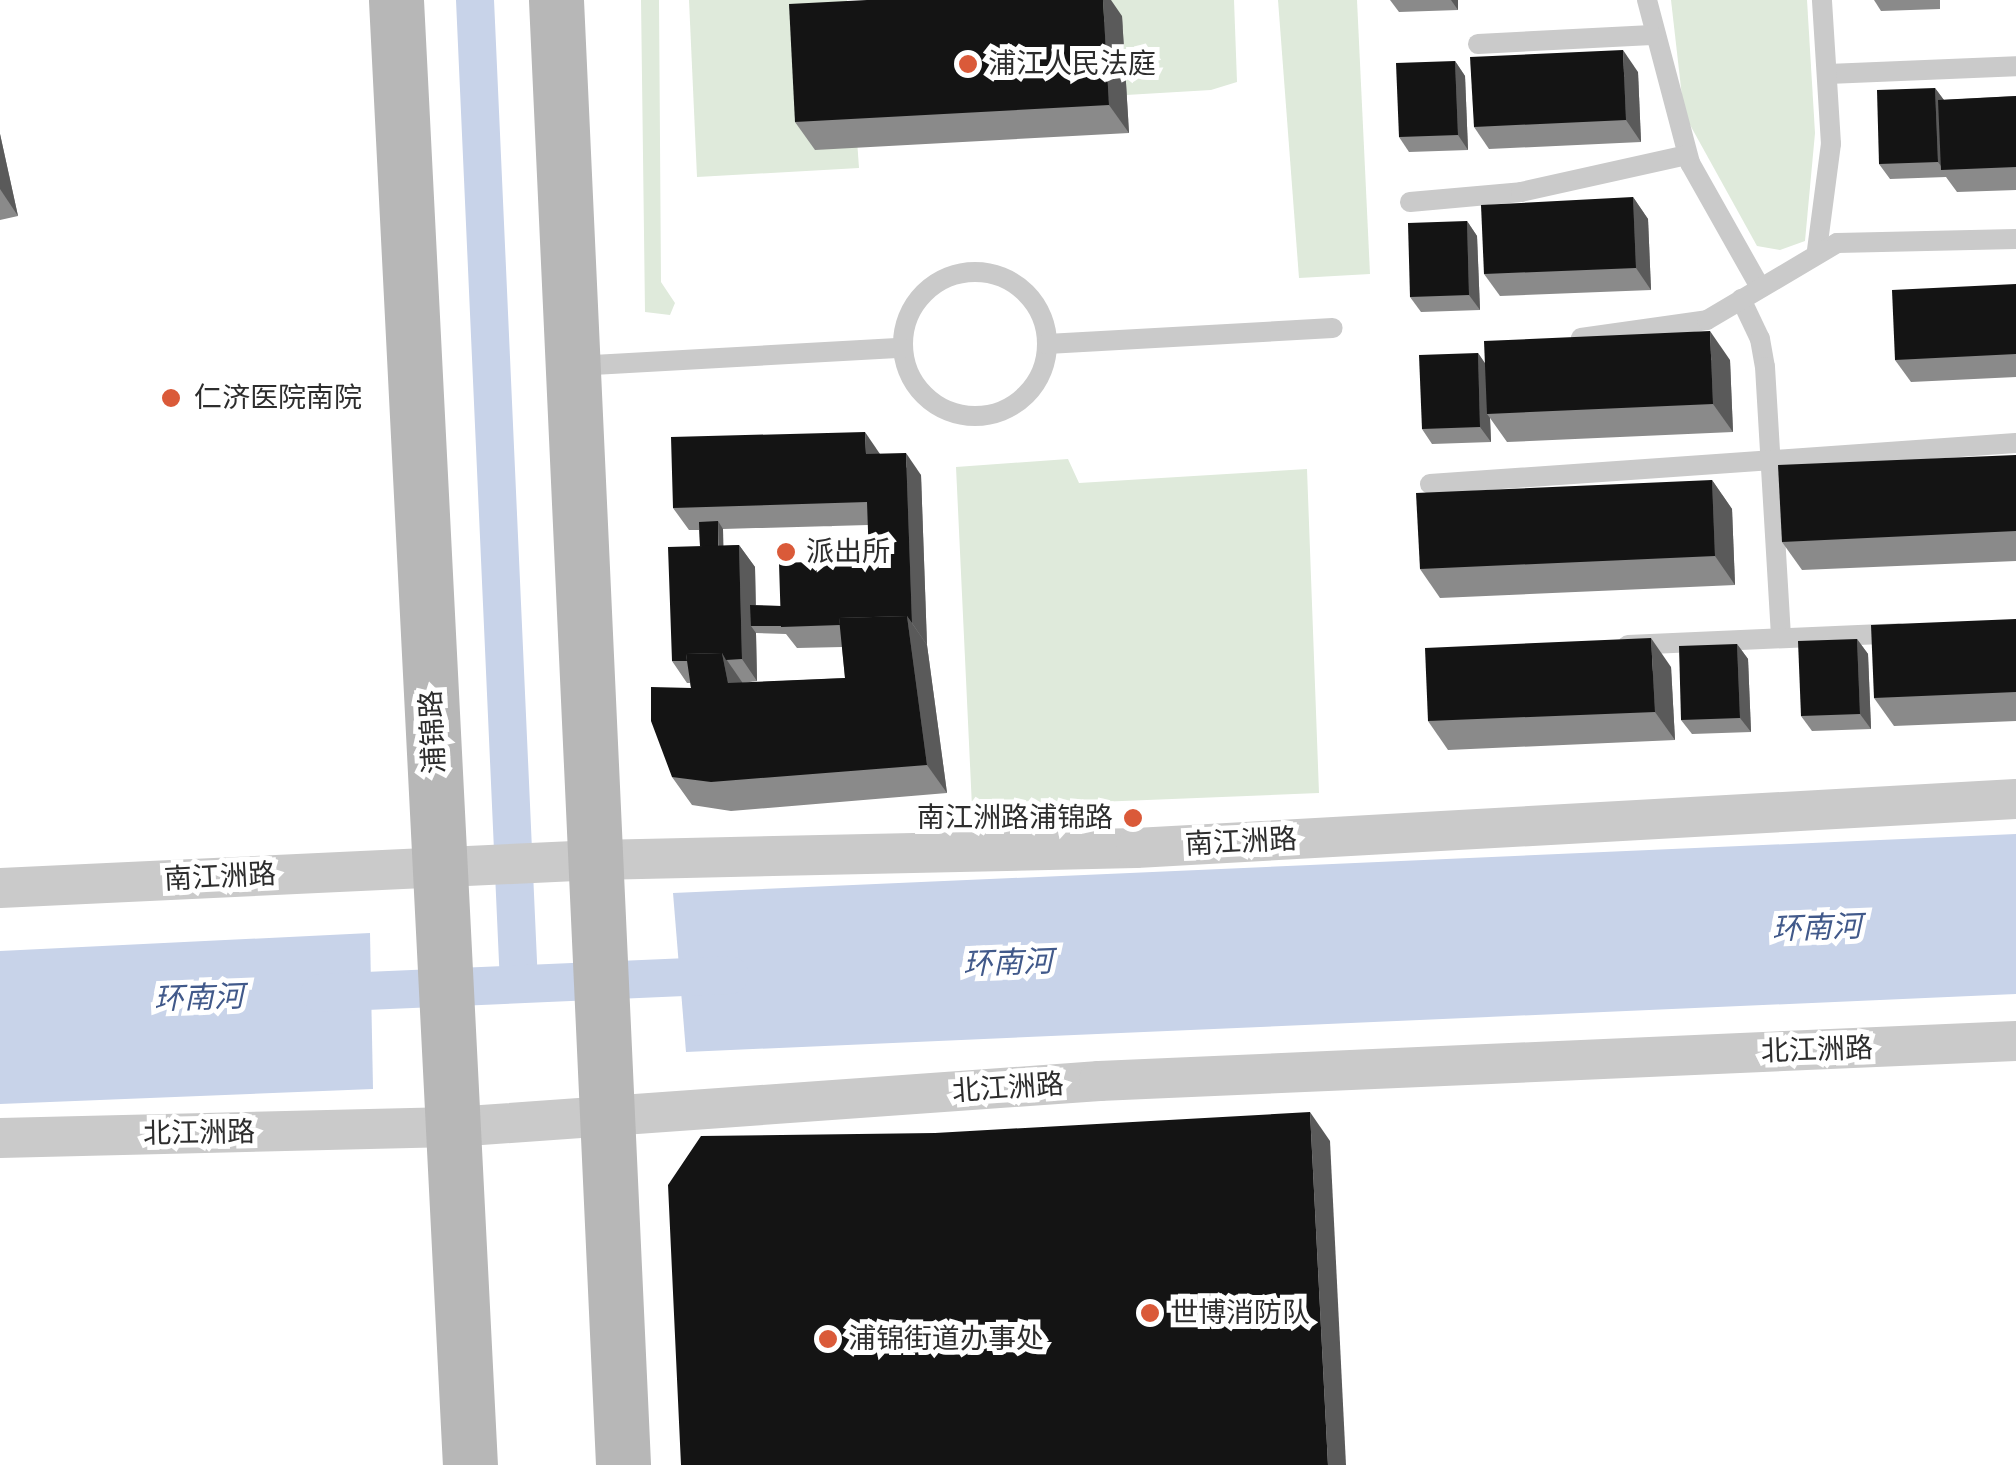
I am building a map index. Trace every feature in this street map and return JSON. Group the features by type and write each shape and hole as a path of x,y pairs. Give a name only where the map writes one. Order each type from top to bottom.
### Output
{"main road":[{"name":"浦锦路","path":"396,0 450,884 451,1073 470,1465"},
{"path":"556,0 573,366 588,878 606,1096 622,1465"}],"street":[{"name":"南江洲路","path":"0,888 450,884 588,878 2016,800"},
{"name":"北江洲路","path":"0,1138 453,1127 606,1096 1099,1081 2016,1042"}],"lane":[{"path":"1647,0 1652,35 1687,156 1760,287"},
{"path":"1817,250 1832,144 1822,0"},
{"path":"1478,44 1652,35"},
{"path":"1828,74 2016,66"},
{"path":"1410,202 1521,192 1687,156"},
{"path":"1557,340 1690,324 1741,299 1817,250 1862,242 2016,239"},
{"path":"971,271 1021,286 1045,321 1047,344 1041,376 1023,400 980,417 930,401 910,379 902,348 904,323 919,297 938,280 971,271"},
{"path":"1741,299 1760,339 1782,638"},
{"path":"1047,344 1333,328"},
{"path":"573,366 902,348"},
{"path":"1430,484 2016,444"},
{"path":"1610,646 1918,632"}],"green space":[{"path":"641,0 659,0 661,282 675,303 670,315 645,312"},
{"path":"689,0 847,0 859,168 697,177"},
{"path":"1070,0 1234,0 1237,82 1211,90 1126,95"},
{"path":"1278,0 1357,0 1370,274 1299,278"},
{"path":"1671,0 1807,0 1815,133 1805,241 1780,250 1757,246 1684,114"},
{"path":"1068,459 1079,483 1307,469 1319,793 972,807 956,467"}],"water":[{"path":"2016,834 2016,994 686,1052 673,893"},
{"path":"370,933 373,1089 0,1104 0,951"}],"building":[{"name":"浦江人民法庭","path":"867,0 1103,0 1109,105 795,122 789,4"},
{"path":"1623,50 1626,120 1474,127 1470,57"},
{"path":"1455,61 1458,135 1399,137 1396,63"},
{"path":"1935,88 1938,162 1879,164 1877,90"},
{"path":"2016,96 2016,167 1941,170 1938,100"},
{"path":"1633,197 1636,268 1484,274 1481,205"},
{"path":"1467,221 1469,295 1410,297 1408,223"},
{"path":"2016,284 2016,354 1895,360 1892,290"},
{"path":"1710,331 1713,404 1487,414 1484,341"},
{"path":"1478,353 1480,427 1422,429 1419,355"},
{"path":"865,432 866,454 906,453 912,623 907,616 839,618 840,625 781,627 779,563 869,560 867,502 673,508 671,437"},
{"path":"2016,455 2016,531 1782,542 1778,465"},
{"path":"1712,480 1715,556 1420,569 1416,493"},
{"path":"718,521 718,546 700,546 699,522"},
{"path":"739,545 742,659 726,660 722,653 686,654 687,661 672,661 668,547"},
{"path":"750,605 781,606 781,626 751,626"},
{"path":"907,616 927,765 711,782 672,777 651,721 651,687 691,688 686,654 722,653 728,683 845,678 839,618"},
{"path":"2016,619 2016,692 1874,698 1871,625"},
{"path":"1651,638 1655,712 1428,721 1425,648"},
{"path":"1857,639 1860,714 1801,716 1798,641"},
{"path":"1737,644 1740,718 1681,720 1679,646"},
{"path":"1310,1112 1328,1465 681,1465 668,1185 701,1136 935,1133"}],"waterway":[{"path":"475,0 519,984"},
{"name":"环南河","path":"320,993 730,975"}],"place":[{"name":"浦江人民法庭","path":"968,64"},
{"name":"仁济医院南院","path":"171,398"},
{"name":"派出所","path":"786,552"},
{"name":"南江洲路浦锦路","path":"1133,818"},
{"name":"世博消防队","path":"1150,1313"},
{"name":"浦锦街道办事处","path":"828,1339"}]}
